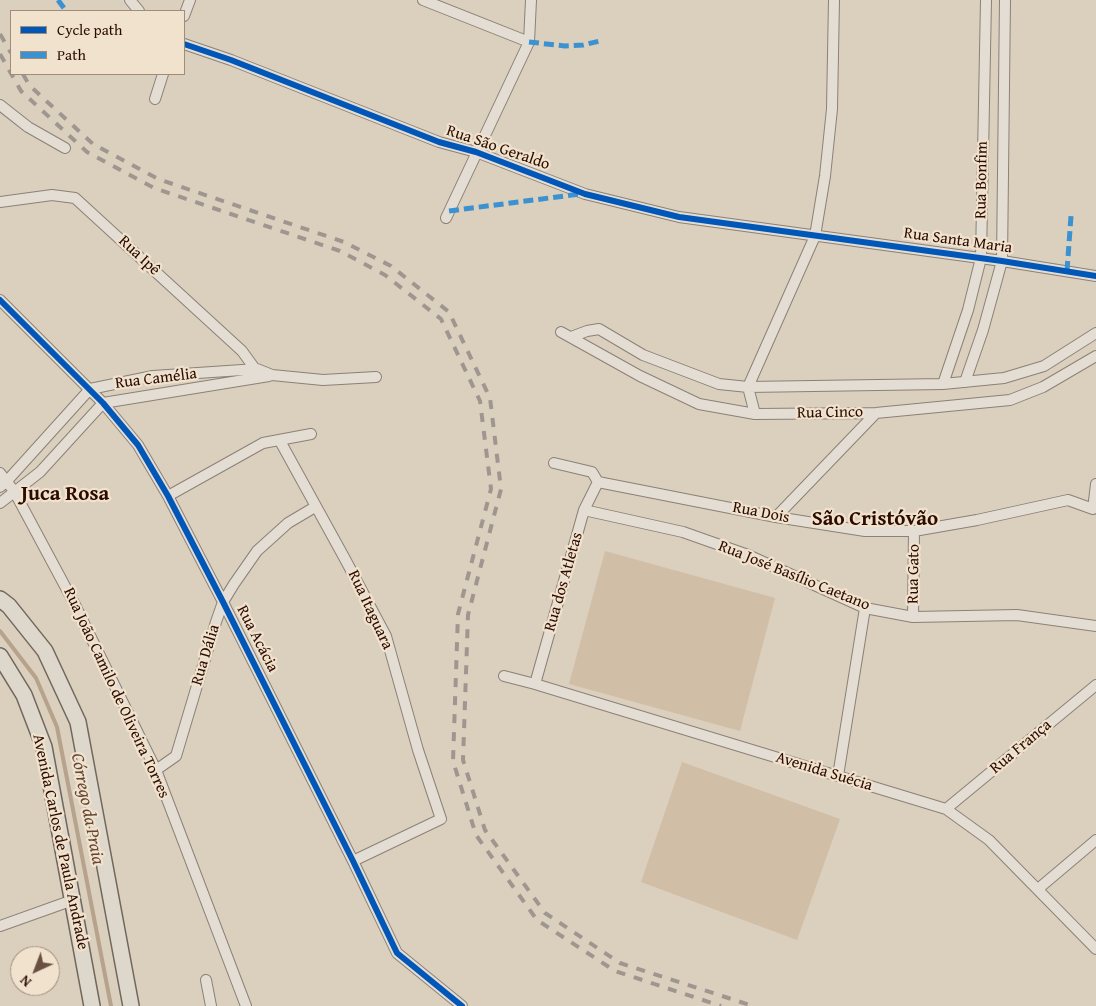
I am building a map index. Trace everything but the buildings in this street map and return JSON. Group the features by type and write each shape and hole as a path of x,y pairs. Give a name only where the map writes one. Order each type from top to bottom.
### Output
{"main road":[{"path":"0,599 9,606 45,651 78,722 131,1006"},
{"name":"Avenida Carlos de Paula Andrade","path":"0,656 24,695 44,747 92,1006"}],"street":[{"path":"130,0 138,10"},
{"path":"185,13 190,0"},
{"path":"423,0 529,42"},
{"path":"446,218 529,42 531,0"},
{"path":"755,414 748,387 815,236 825,176 832,109 834,0"},
{"name":"Rua Bonfim","path":"943,384 968,310 981,258 986,0"},
{"name":"Rua Bonfim","path":"965,382 983,330 1002,261 1005,0"},
{"name":"Rua São Geraldo","path":"185,44 232,60 439,142 476,152 585,194 679,217 815,236"},
{"path":"155,99 163,75"},
{"path":"0,105 28,127 65,148"},
{"name":"Rua Ipê","path":"0,202 52,195 75,198 242,351 259,373"},
{"name":"Rua Santa Maria","path":"815,236 981,258 1096,276"},
{"name":"Rua Acácia","path":"0,300 90,389 138,445 168,496 223,602 353,860 396,953 462,1006"},
{"name":"Rua Cinco","path":"570,337 599,329 643,354 719,384 748,387 943,384 1004,378 1044,366 1096,333"},
{"name":"Rua Cinco","path":"561,332 640,376 699,404 755,414 876,413 1010,400 1043,387 1096,356"},
{"path":"259,373 323,380 376,377"},
{"name":"Rua Camélia","path":"90,389 152,376 259,373"},
{"name":"Rua Camélia","path":"0,503 40,472 103,403 259,373"},
{"path":"2,480 90,389"},
{"path":"776,517 876,413"},
{"path":"168,496 264,443 312,434"},
{"name":"Rua Itaguara","path":"280,441 315,507 346,559 386,636 418,750 441,819 353,860"},
{"name":"Rua Dois","path":"554,463 592,472 598,482 776,517 864,531 914,531 977,520 1068,500 1095,510"},
{"name":"Rua João Camilo de Oliveira Torres","path":"2,480 14,491 74,603 156,770 246,1006"},
{"name":"Rua dos Atletas","path":"535,684 584,510 598,482"},
{"path":"1095,510 1096,484"},
{"name":"Rua Dália","path":"156,770 176,756 223,602 257,551 288,523 315,507"},
{"name":"Rua José Basílio Caetano","path":"584,510 683,532 748,555 865,608 913,617 1017,615 1096,626"},
{"name":"Rua Gato","path":"913,617 914,531"},
{"path":"838,776 865,608"},
{"name":"Avenida Suécia","path":"504,676 946,809 989,840 1096,949"},
{"name":"Rua França","path":"946,809 1096,685"},
{"path":"1038,889 1096,840"},
{"path":"0,926 73,900"},
{"path":"206,980 211,1006"}],"shaded area":[{"path":"605,551 775,598 740,731 569,684"},
{"path":"682,762 840,819 797,940 641,882"}],"waterway":[{"name":"Córrego da Praia","path":"0,631 36,678 57,727 111,1006"}],"railway":[{"path":"0,34 10,51"},
{"path":"0,54 10,72"},
{"path":"12,75 21,91 87,152 154,188 340,251 385,275 441,319 480,401 491,489 458,614 453,761 476,835 537,920 615,971 721,1006"},
{"path":"24,75 29,85 93,144 158,179 344,242 391,266 449,312 490,398 501,489 468,615 463,760 485,830 545,913 620,963 753,1006"}],"marked path":[{"path":"58,0 65,10"},
{"path":"529,42 565,46 583,45 600,41"},
{"path":"449,211 580,194"},
{"path":"1067,271 1071,216"}],"cycle path":[{"path":"185,44 231,60 439,142 476,152 585,194 679,217 1002,261 1096,276"},
{"path":"0,300 103,403 138,445 168,496 223,602 397,953 462,1006"}],"district":[{"name":"Juca Rosa","path":"65,495"},
{"name":"São Cristóvão","path":"875,520"}]}
